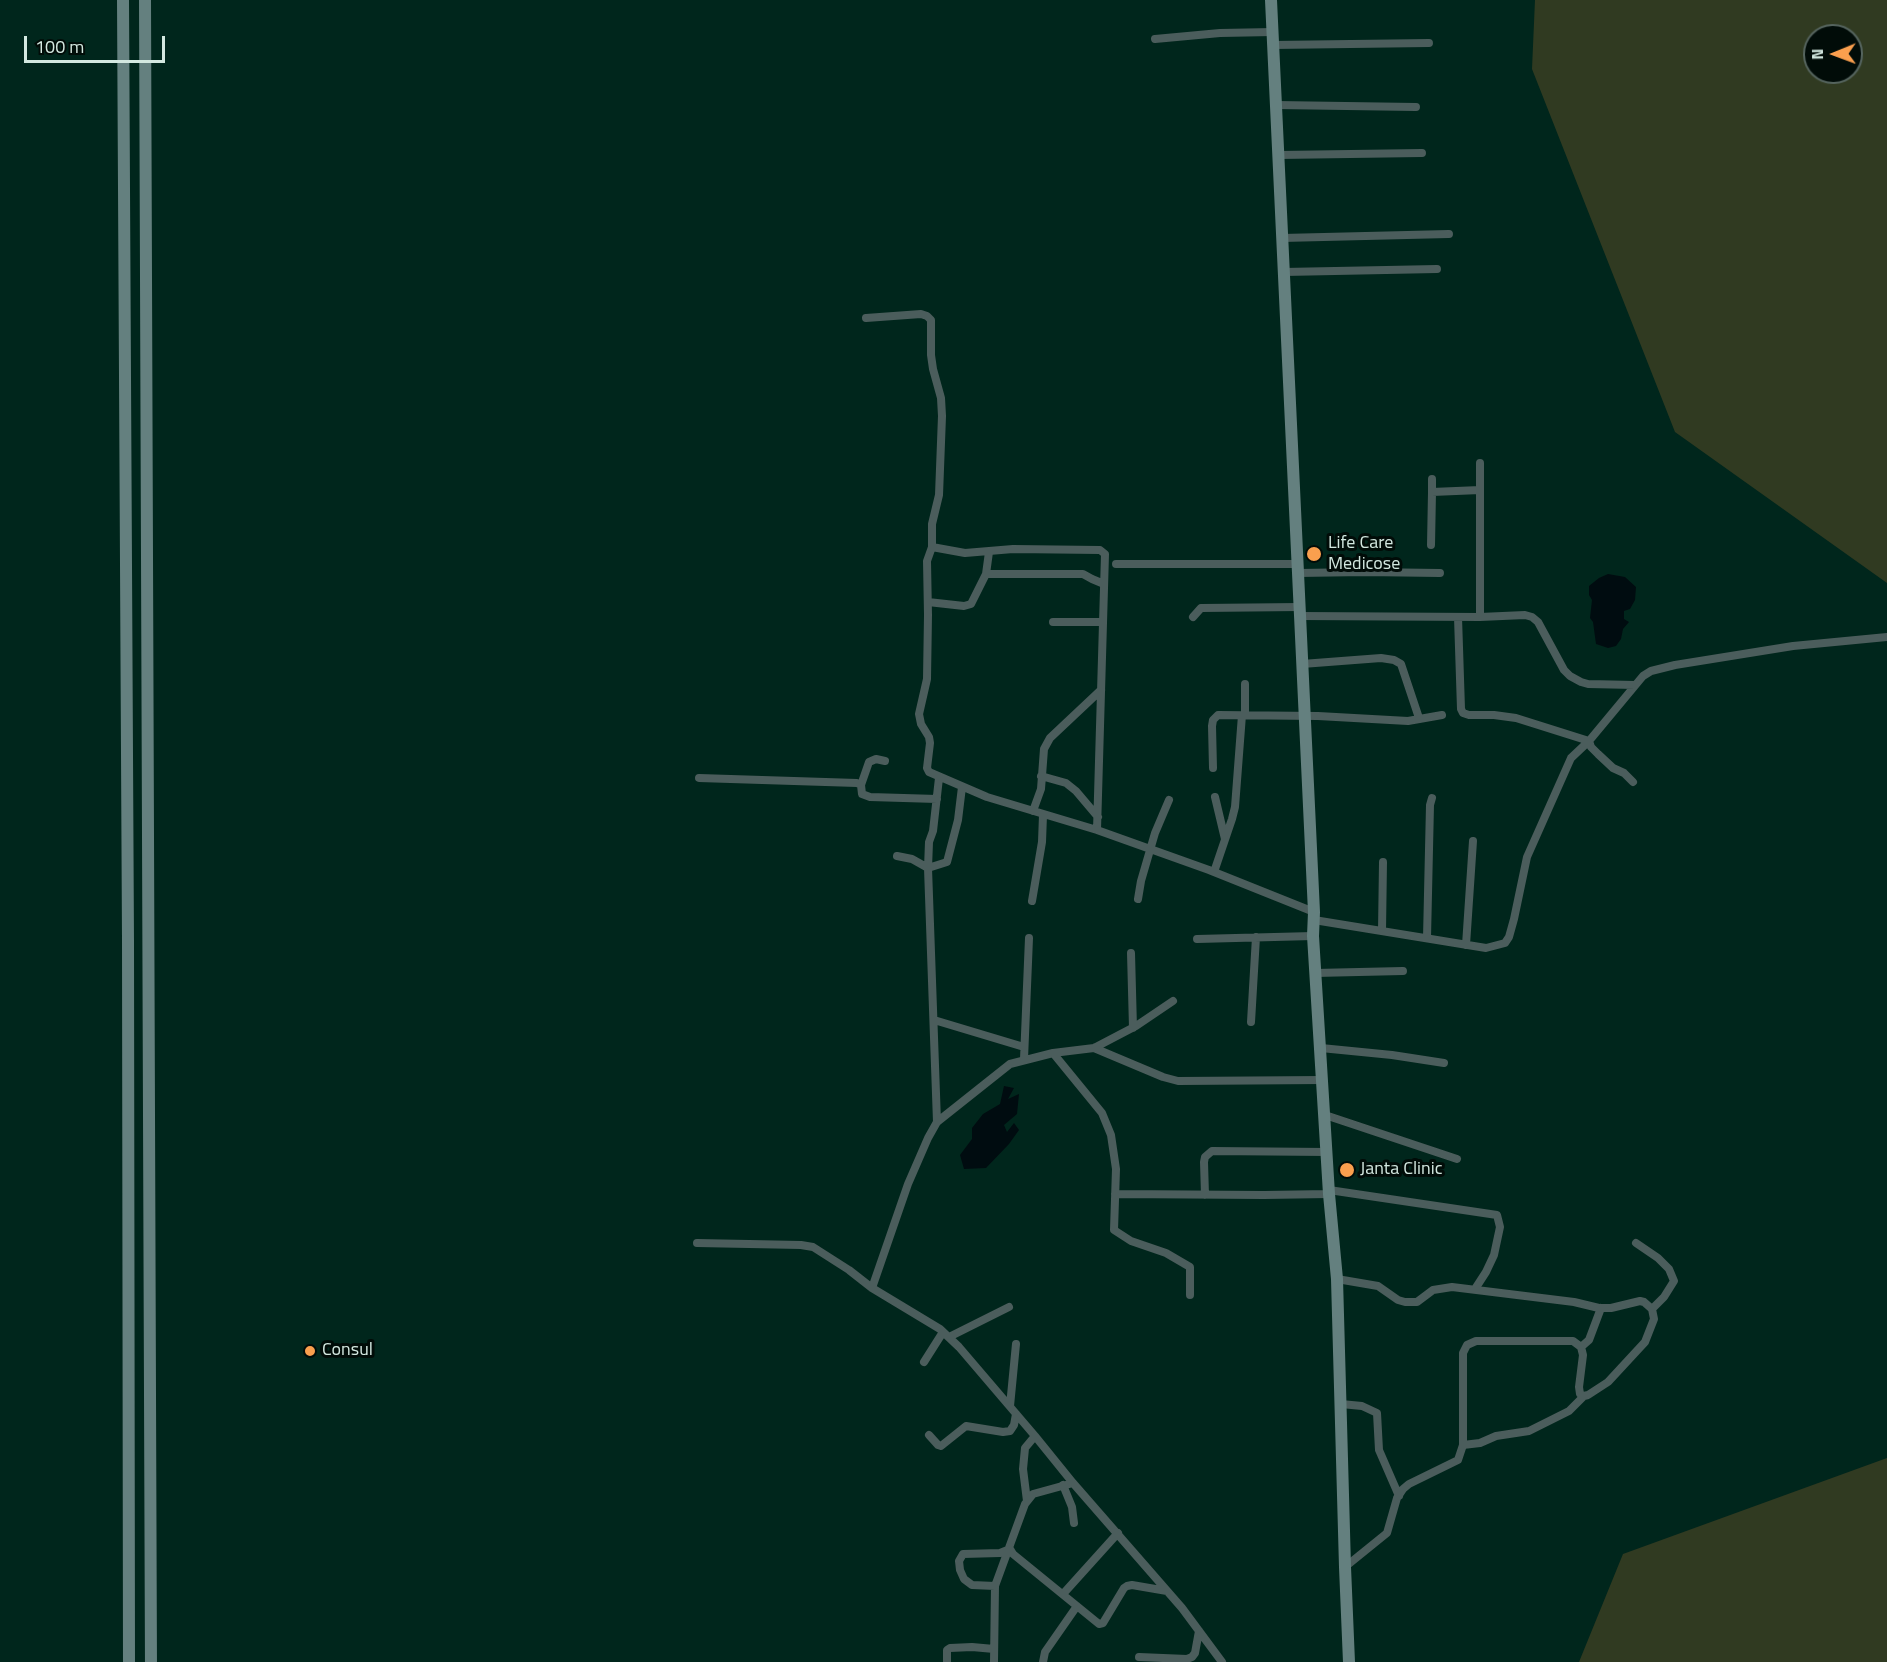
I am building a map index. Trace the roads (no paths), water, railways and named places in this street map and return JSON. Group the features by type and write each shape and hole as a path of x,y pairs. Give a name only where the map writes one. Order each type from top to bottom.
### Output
{"street":[{"path":"123,0 129,1662"},
{"path":"145,0 151,1662"},
{"path":"1271,0 1314,916 1313,936 1329,1192 1337,1279 1349,1662"},
{"path":"1155,39 1220,33 1273,32"},
{"path":"1274,45 1429,43"},
{"path":"1276,105 1416,107"},
{"path":"1279,155 1422,153"},
{"path":"124,195 146,195"},
{"path":"1282,238 1449,234"},
{"path":"1284,272 1437,269"},
{"path":"866,318 921,314 931,320 931,355 941,398 942,416 939,495 932,524 932,547 927,561 927,679 919,714 921,724 929,736 927,768 931,774 987,797 1097,830 1214,872 1314,916 1382,931 1486,948 1505,943 1509,937 1527,857 1570,758 1589,741 1635,685 1651,671 1662,667 1793,646 1887,637"},
{"path":"1479,617 1480,463"},
{"path":"1431,545 1432,479"},
{"path":"1432,492 1480,490"},
{"path":"932,547 958,553 1013,549 1100,550 1105,555 1097,830"},
{"path":"928,602 964,606 971,604 986,574 989,552"},
{"path":"1116,564 1440,573"},
{"path":"986,574 1083,574 1104,584"},
{"path":"1193,617 1201,608 1479,617 1525,615 1538,622 1563,670 1570,676 1588,684 1635,685"},
{"path":"1458,616 1463,713 1469,716 1494,715 1516,718 1589,741"},
{"path":"1053,622 1103,622"},
{"path":"1302,664 1381,658 1395,660 1401,664 1419,718"},
{"path":"1214,872 1235,807 1245,684"},
{"path":"1033,811 1039,796 1044,749 1050,738 1101,690"},
{"path":"1213,768 1213,720 1220,714 1392,721 1408,721 1442,715"},
{"path":"1589,741 1591,747 1613,768 1624,773 1633,782"},
{"path":"885,761 876,759 869,762 861,785 862,794 870,797 937,799"},
{"path":"1041,776 1066,783 1098,817"},
{"path":"699,778 843,782 861,785"},
{"path":"937,1122 928,868 929,842 933,831 939,778"},
{"path":"897,855 912,859 928,868 947,862 958,820 962,787"},
{"path":"1215,797 1225,839"},
{"path":"1427,938 1432,798"},
{"path":"1138,899 1150,849 1168,800"},
{"path":"1032,900 1042,842 1043,815"},
{"path":"1466,945 1473,841"},
{"path":"1382,931 1383,862"},
{"path":"1197,939 1313,936"},
{"path":"1251,1022 1256,937"},
{"path":"1024,1059 1029,938"},
{"path":"1131,953 1133,1028"},
{"path":"1316,973 1403,971"},
{"path":"872,1288 908,1184 937,1122 1010,1064 1053,1053 1094,1048 1133,1028 1173,1001"},
{"path":"934,1020 1024,1047"},
{"path":"1094,1048 1178,1081 1323,1080"},
{"path":"1320,1048 1444,1063"},
{"path":"1053,1053 1102,1113 1111,1135 1116,1168 1114,1230 1131,1241 1166,1253 1190,1267 1191,1295"},
{"path":"1325,1115 1457,1159"},
{"path":"1205,1195 1204,1162 1205,1156 1212,1151 1327,1152"},
{"path":"1115,1194 1205,1195 1329,1192 1497,1215 1500,1227 1494,1255 1475,1289"},
{"path":"697,1242 813,1247 872,1288 946,1334 1167,1591 1222,1662"},
{"path":"1636,1243 1658,1258 1669,1269 1674,1281 1665,1298 1652,1309"},
{"path":"1337,1279 1378,1286 1398,1300 1412,1303 1433,1290 1452,1287 1574,1302 1601,1308 1640,1301 1652,1309 1654,1319 1645,1342 1608,1382 1584,1396 1569,1411 1529,1431 1496,1436 1480,1443 1462,1444"},
{"path":"924,1362 946,1334 1009,1307"},
{"path":"1581,1347 1588,1340 1601,1308"},
{"path":"1345,1567 1387,1533 1402,1489 1458,1460 1462,1444 1463,1353 1467,1345 1476,1341 1573,1341 1581,1347 1583,1355 1579,1387 1580,1394 1584,1396"},
{"path":"1010,1406 1016,1344"},
{"path":"1341,1404 1362,1406 1377,1413 1379,1450 1399,1496"},
{"path":"930,1435 941,1446 966,1426 1010,1431 1016,1414"},
{"path":"1027,1501 1023,1469 1025,1448 1035,1436"},
{"path":"994,1662 995,1586 1027,1501 1033,1494 1073,1483"},
{"path":"1063,1485 1074,1523"},
{"path":"1063,1594 1118,1533"},
{"path":"995,1586 972,1585 964,1579 959,1562 963,1554 1000,1553 1010,1549"},
{"path":"1010,1549 1013,1554 1100,1624 1103,1623 1127,1586 1167,1591"},
{"path":"1043,1662 1045,1652 1077,1606"},
{"path":"1139,1657 1187,1659 1192,1657 1195,1653 1199,1631"},
{"path":"947,1662 947,1650 950,1648 994,1649"}],"place":[{"name":"Life Care Medicose","path":"1314,554"},
{"name":"Janta Clinic","path":"1347,1170"},
{"name":"Consul","path":"310,1351"}]}
